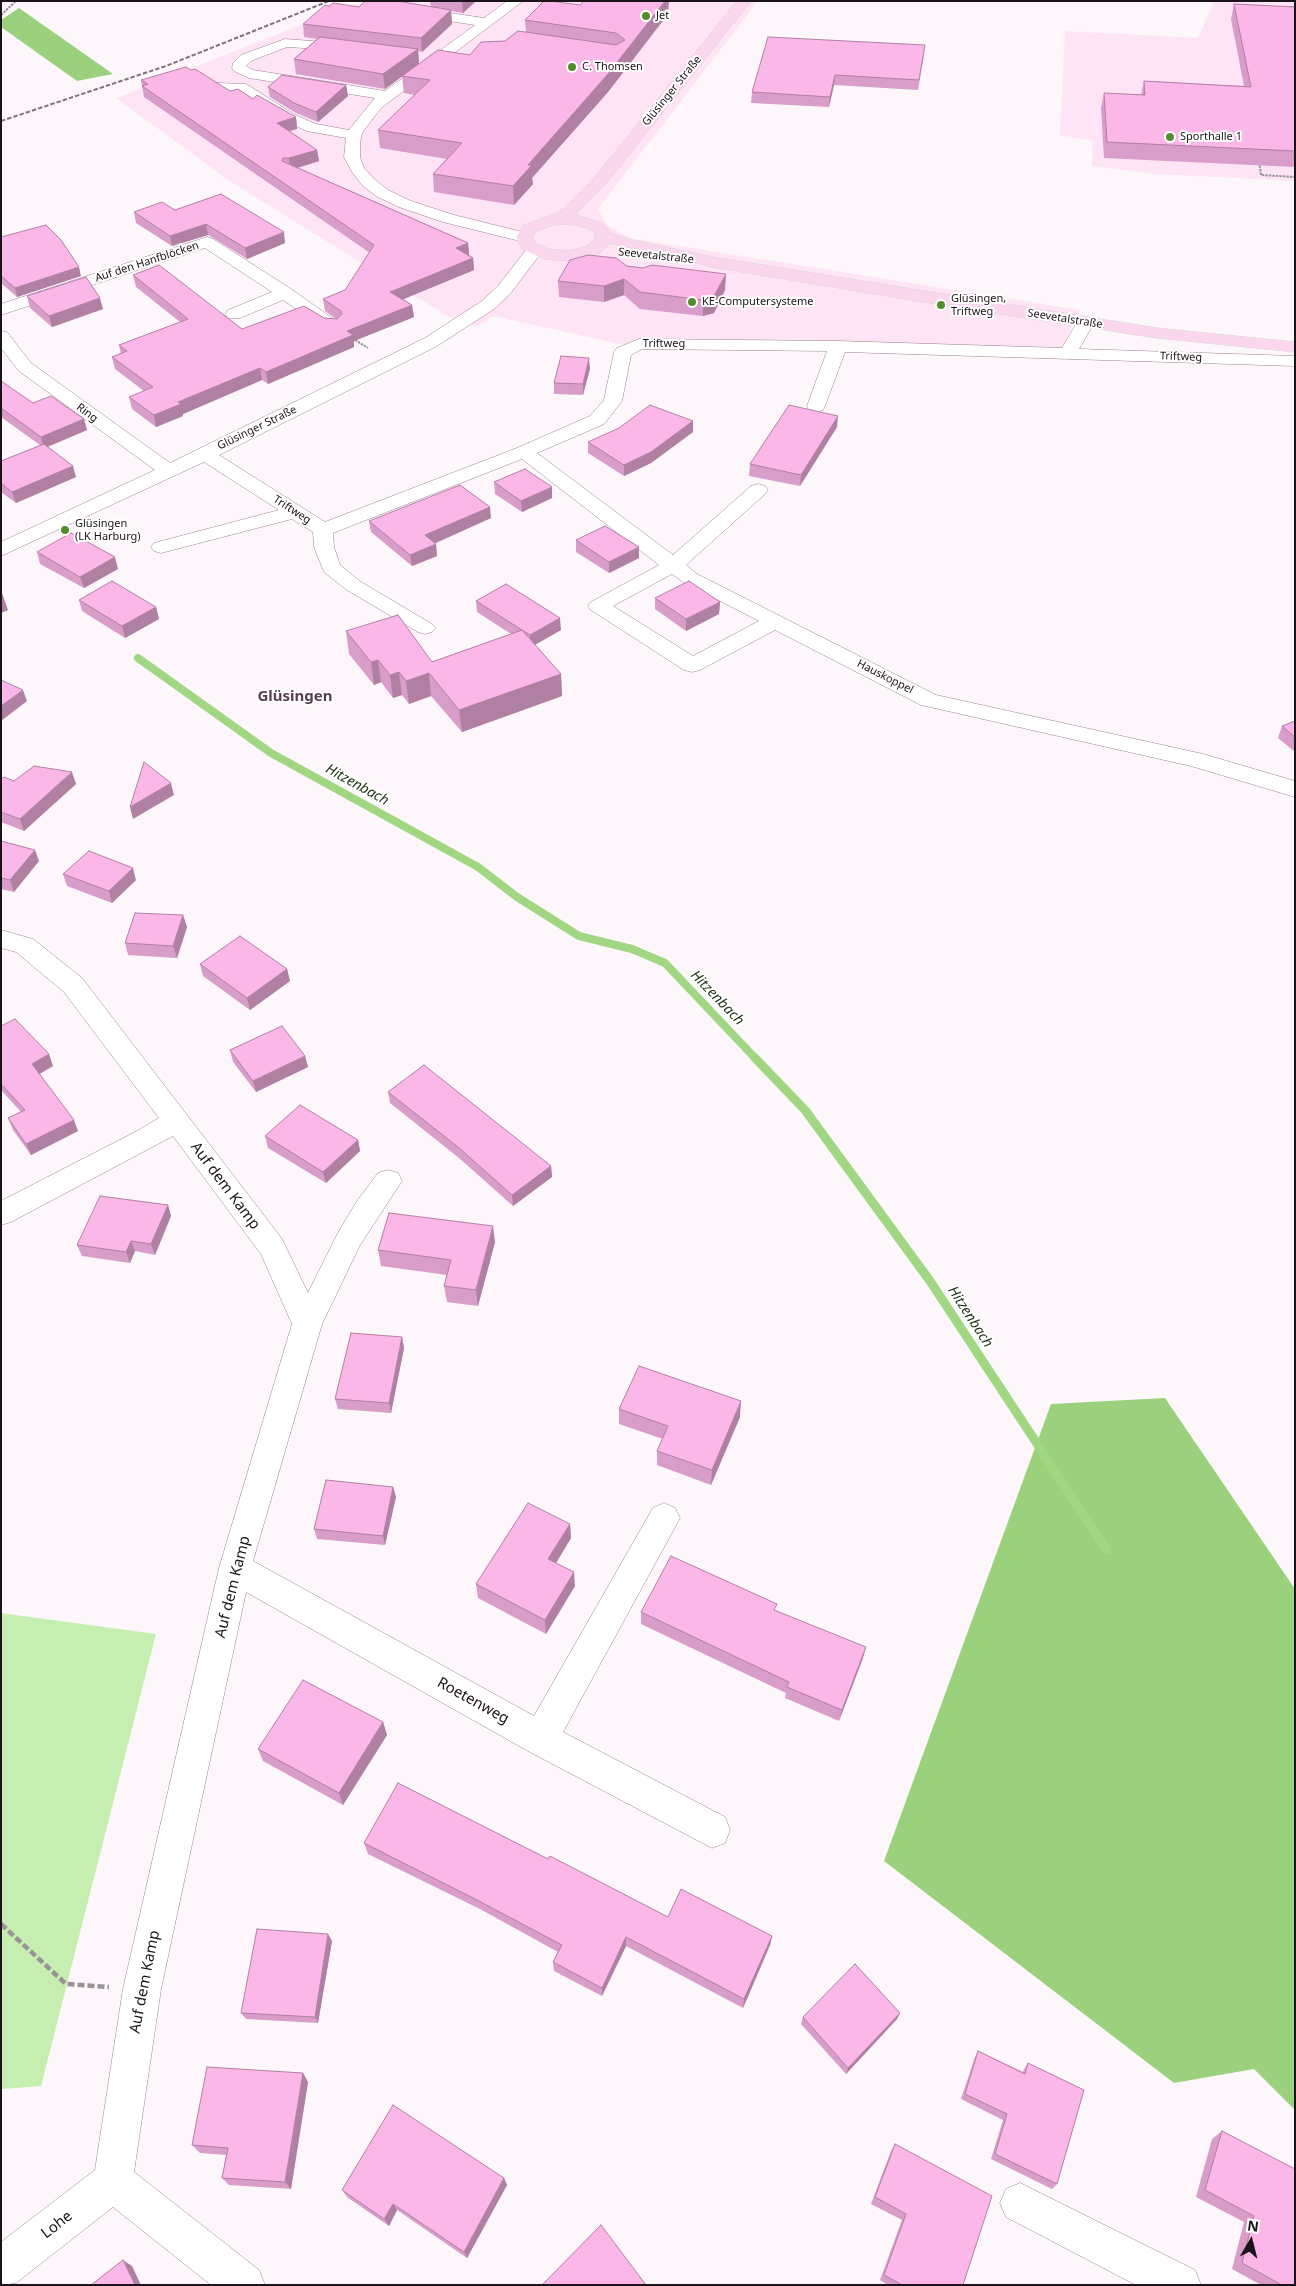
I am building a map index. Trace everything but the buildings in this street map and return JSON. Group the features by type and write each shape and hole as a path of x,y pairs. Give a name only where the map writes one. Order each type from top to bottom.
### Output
{"main road":[{"name":"Glüsinger Straße","path":"536,224 558,219 568,213 600,181 744,1"},
{"name":"Glüsinger Straße","path":"558,219 587,222 587,213 600,181"},
{"path":"587,222 602,231 604,236 603,241 593,250"},
{"path":"534,250 528,246 524,237 530,228 536,224"},
{"name":"Seevetalstraße","path":"604,236 628,244 718,263 1085,323 1295,348"},
{"name":"Glüsinger Straße","path":"534,250 557,256 570,256 593,250"},
{"name":"Seevetalstraße","path":"593,250 718,263"}],"street":[{"path":"217,86 241,87 290,118 312,128 354,135 365,117 388,96 516,1"},
{"path":"399,10 487,23"},
{"path":"363,50 317,44 285,43 246,58 239,66 240,70 249,74 388,96"},
{"path":"418,57 470,54"},
{"name":"Glüsinger Straße","path":"354,135 352,157 357,169 368,182 405,204 430,214 524,237"},
{"name":"Glüsinger Straße","path":"466,223 536,224"},
{"name":"Auf den Hanfblöcken","path":"1,310 207,242 333,326"},
{"name":"Glüsinger Straße","path":"1,550 205,454 431,342 488,305 504,290 534,250"},
{"name":"Glüsinger Straße","path":"504,290 557,256"},
{"path":"234,314 285,293"},
{"path":"1067,354 1085,323"},
{"name":"Ring","path":"1,336 17,369 169,471"},
{"name":"Triftweg","path":"205,454 323,530 524,452 597,420 613,402 623,352 639,344 838,346 1295,361"},
{"path":"816,406 838,346"},
{"name":"Hauskoppel","path":"524,452 690,578 929,700 1195,759 1295,789"},
{"path":"758,490 674,565 598,606 692,665 775,621"},
{"path":"161,547 294,512"},
{"path":"323,530 324,547 328,562 335,572 425,628"},
{"name":"Auf dem Kamp","path":"1,939 24,945 73,985 272,1247 307,1324 236,1568 142,1989 113,2181"},
{"path":"1,1214 147,1139 176,1121"},
{"path":"307,1324 349,1239 367,1209 388,1181"},
{"path":"540,1740 664,1518"},
{"name":"Roetenweg","path":"236,1568 540,1740 712,1830"},
{"path":"113,2181 244,2285"},
{"name":"Lohe","path":"1,2268 113,2181"},
{"path":"1020,2203 1180,2285"}],"path":[{"path":"1,14 16,1"},
{"path":"1258,158 1261,175 1295,177"},
{"path":"333,326 374,351"},
{"path":"1,1924 66,1984 142,1989"}],"shaded area":[{"path":"378,1 758,1 598,209 607,225 630,238 1080,310 1057,358 908,352 642,349 493,316 476,327 449,317 231,182 116,98 354,4 372,4"},
{"path":"1214,1 1295,1 1295,181 1156,174 1092,166 1093,141 1060,135 1065,31 1198,38"}],"green space":[{"path":"19,8 113,74 77,81 1,27 1,20"},
{"path":"1165,1398 1295,1589 1295,2110 1254,2069 1174,2083 884,1861 1051,1404"},
{"path":"1,1613 156,1634 41,2086 1,2089"}],"waterway":[{"name":"Hitzenbach","path":"138,658 271,753 478,867 517,897 579,936 632,949 665,963 756,1059"},
{"name":"Hitzenbach","path":"755,1058 805,1110 930,1281 1107,1550"}],"railway":[{"path":"1,121 166,66 329,1"}],"place":[{"name":"Jet","path":"646,16"},
{"name":"C. Thomsen","path":"572,67"},
{"name":"Sporthalle 1","path":"1170,137"},
{"name":"KE-Computersysteme","path":"692,302"},
{"name":"Glüsingen, Triftweg","path":"941,305"},
{"name":"Glüsingen (LK Harburg)","path":"65,530"}],"district":[{"name":"Glüsingen","path":"295,697"}]}
